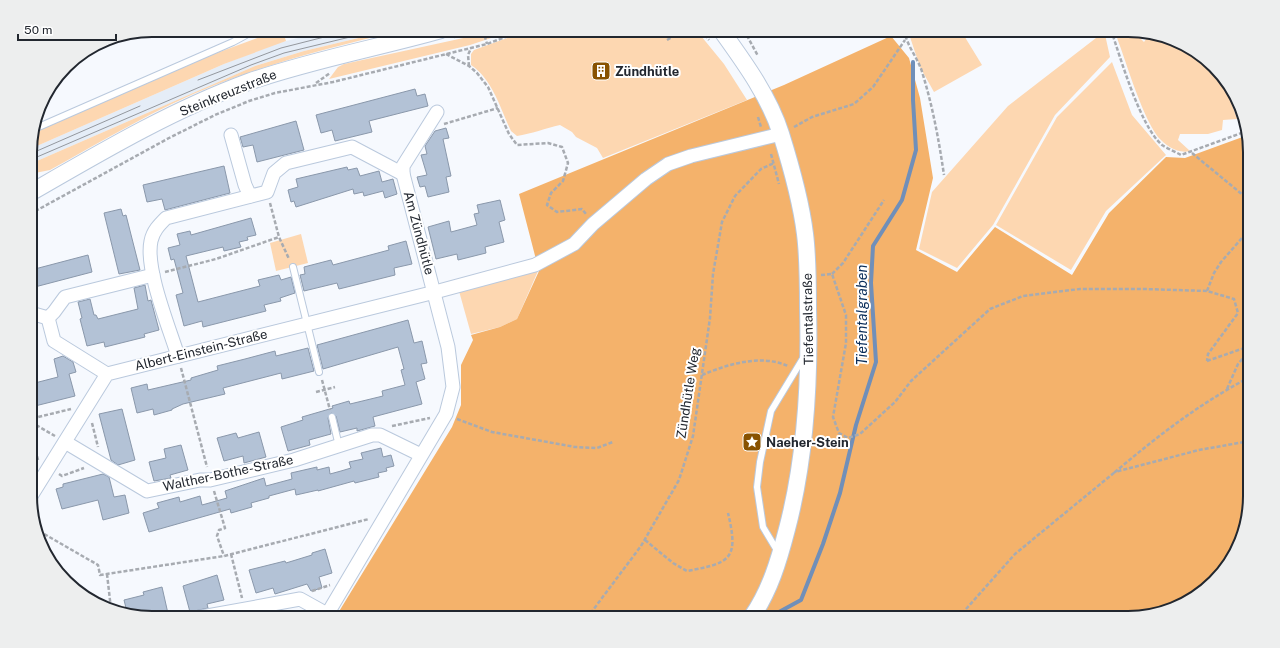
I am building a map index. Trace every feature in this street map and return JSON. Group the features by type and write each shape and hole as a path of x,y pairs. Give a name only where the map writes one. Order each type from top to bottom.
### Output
{"street":[{"name":"Steinkreuzstraße","path":"37,189 147,128 215,96 261,78 307,63 432,37"},
{"name":"Tiefentalstraße","path":"726,37 764,96 773,136 800,205 805,234 808,276 808,398 801,459 793,508 780,556 769,586 755,611"},
{"name":"Am Zündhütle","path":"435,292 403,174 403,166 437,112"},
{"path":"231,135 245,185 250,196"},
{"name":"Albert-Einstein-Straße","path":"107,374 435,292 535,265 574,244 593,224 646,179 668,164 730,146 773,136"},
{"name":"Am Zündhütle","path":"178,356 150,261 151,240 156,228 166,218 267,192 274,173 286,163 352,147 403,174"},
{"path":"48,318 65,297 153,275"},
{"path":"329,611 444,417 453,387 448,347 435,292"},
{"path":"37,315 48,318"},
{"path":"37,486 107,374 54,341 48,318"},
{"name":"Walther-Bothe-Straße","path":"65,442 147,491 200,480 210,480 294,460 372,435 380,435 421,455"},
{"path":"234,611 300,599 318,611"}],"lane":[{"path":"40,126 242,37"},
{"path":"293,267 320,372"},
{"path":"780,556 763,527 757,487 760,462 771,410 794,370 809,349"},
{"path":"331,415 339,446"}],"path":[{"path":"484,37 487,44"},
{"path":"37,210 169,138 215,115 250,101 275,92 332,82 487,44 506,37"},
{"path":"667,40 672,37"},
{"path":"707,37 714,46"},
{"path":"905,37 923,73 935,119 944,175"},
{"path":"1114,37 1140,109 1152,132 1162,145 1182,155 1241,133"},
{"path":"796,126 812,117 854,104 874,87 906,40"},
{"path":"469,66 468,55 471,48"},
{"path":"446,53 477,72 488,87 509,134 516,145 548,143 562,147 568,163 563,181 551,193 547,205 557,212 582,209 593,224"},
{"path":"426,130 498,108"},
{"path":"758,116 773,136"},
{"path":"1192,152 1243,195"},
{"name":"Zündhütle Weg","path":"592,611 645,540 679,480 693,436 722,222 735,196 761,169 773,163 781,192"},
{"path":"270,200 279,237 293,267"},
{"path":"808,276 832,274 843,263 884,200"},
{"path":"153,275 216,259 279,237"},
{"path":"1207,291 1214,273 1221,262 1243,237"},
{"path":"832,274 846,315 846,343 833,417 839,433 848,438 860,433 894,402 911,381 990,309 1023,296 1080,290 1207,291 1234,299 1238,313 1208,354 1207,362 1243,349"},
{"path":"178,356 210,480"},
{"path":"1227,389 1238,364 1243,358"},
{"path":"702,374 719,367 760,360 787,365 794,370"},
{"path":"320,372 331,415"},
{"path":"964,611 1015,554 1169,427 1227,389 1243,381"},
{"path":"316,392 335,387"},
{"path":"396,425 426,418 444,417 492,432 575,447 597,448 613,442"},
{"path":"37,426 65,442"},
{"path":"1115,472 1199,450 1243,442"},
{"path":"217,500 225,528 219,530 217,536 224,556"},
{"path":"645,540 673,563 687,571 725,562 731,556 734,540 728,513"},
{"path":"44,534 98,565 100,575 224,556 387,514"},
{"path":"231,554 238,585"},
{"path":"107,574 110,603"},
{"path":"300,599 308,592 341,582 346,582"}],"shaded area":[{"path":"260,37 285,37 286,41 224,64 37,146 39,130 214,54"},
{"path":"302,37 363,37 304,51 255,66 37,161 37,146 224,64 278,43"},
{"path":"363,37 374,37 284,61 215,85 152,114 50,170 37,173 37,161 255,66 304,51"},
{"path":"468,37 494,37 470,45 329,79 338,67 344,64"},
{"path":"510,37 702,37 724,64 747,100 603,158 597,148 576,137 572,132 560,125 517,136 511,131 490,86 479,71 471,65 471,54 474,50"},
{"path":"889,37 892,37 909,58 920,98 933,178 916,250 957,272 995,227 1072,275 1109,213 1166,157 1185,158 1242,137 1243,504 1237,533 1224,560 1215,572 1192,592 1179,599 1151,609 1136,611 339,611 452,427 461,405 461,365 473,340 471,335 500,327 517,319 539,271 519,194 784,85"},
{"path":"910,37 965,37 982,65 934,92 920,67"},
{"path":"1106,37 1110,57 1055,115 993,225 957,268 919,249 932,192 1008,106 1096,38"},
{"path":"1117,37 1140,38 1144,42 1147,38 1151,39 1186,52 1209,71 1219,82 1228,94 1237,119 1223,120 1222,130 1208,134 1180,134 1178,140 1190,151 1186,152 1177,150 1168,146 1158,137 1145,114"},
{"path":"1112,62 1132,115 1166,155 1106,211 1071,270 996,225 1057,117"},
{"path":"301,234 308,263 276,271 270,243"},
{"path":"538,271 517,319 500,327 471,334 459,291"}],"building":[{"name":"Zündhütle","path":"599,66 603,66 605,67 605,75 599,76 596,73 596,69"},
{"path":"415,89 417,96 425,94 428,106 369,121 372,132 335,141 332,130 321,133 316,115"},
{"path":"296,121 304,150 257,162 253,145 243,147 240,137"},
{"path":"446,128 449,138 443,139 451,176 446,177 449,192 428,197 425,186 420,187 417,177 427,175 421,155 427,154 425,146 435,131"},
{"path":"224,166 230,193 165,210 162,199 147,202 143,185"},
{"path":"347,167 348,170 357,168 360,176 379,171 382,182 393,179 397,194 385,198 383,191 364,196 363,192 354,194 353,189 296,207 294,201 291,202 288,190 298,187 296,179"},
{"path":"500,200 505,220 499,222 504,242 485,247 486,253 458,260 457,254 436,259 428,227 449,221 451,232 477,225 474,214 479,213 477,205"},
{"path":"121,209 123,216 126,215 140,270 119,274 104,213"},
{"path":"251,218 256,235 247,237 248,240 239,242 241,247 224,251 223,247 186,256 198,302 260,286 258,280 279,275 281,280 291,277 295,293 280,298 281,301 264,305 266,311 203,327 202,321 184,326 176,295 183,293 174,259 171,260 168,248 180,245 177,234 190,231 191,235"},
{"path":"406,241 412,264 394,268 395,275 339,289 337,283 304,291 300,275 305,274 304,267 331,260 333,265 389,250 388,246"},
{"path":"88,255 92,272 37,286 37,268"},
{"path":"145,285 148,301 151,300 159,330 144,334 145,337 105,347 104,342 87,346 80,319 82,318 78,302 90,299 94,315 96,315 98,319 138,309 134,288"},
{"path":"408,320 414,343 422,341 427,363 421,364 425,379 416,382 422,404 373,417 375,426 357,431 357,428 340,432 336,416 331,413 328,418 331,434 309,440 310,445 288,451 281,427 303,420 302,417 333,408 332,406 349,401 350,404 383,396 382,391 405,385 401,370 404,369 398,347 323,369 317,345"},
{"path":"308,348 314,371 282,379 281,373 223,388 225,394 183,404 172,410 154,415 153,409 137,413 131,388 147,384 148,390 191,380 191,378 218,370 217,366 275,351 276,356"},
{"path":"63,356 73,362 76,372 69,374 75,396 37,406 37,382 58,377 54,359"},
{"path":"122,409 135,460 118,465 111,460 99,414"},
{"path":"259,432 266,457 244,463 243,456 224,461 217,438 236,433 238,438"},
{"path":"181,445 188,470 170,475 171,478 154,481 149,462 166,458 164,449"},
{"path":"381,448 383,457 391,455 394,466 386,468 387,471 378,473 379,477 355,483 354,481 318,491 296,495 295,489 269,496 269,498 251,503 252,507 231,513 230,509 149,532 143,513 159,508 157,503 179,497 180,502 200,496 202,505 227,498 225,491 264,478 266,486 292,479 291,473 317,467 317,470 329,467 330,474 351,468 349,462 363,459 361,453"},
{"path":"103,474 109,477 114,497 125,495 129,513 103,520 98,500 62,509 56,489 63,487 63,484"},
{"path":"325,549 332,573 319,577 322,588 311,591 307,584 275,594 273,588 256,593 249,570 285,561 286,563 312,555 312,553"},
{"path":"217,575 224,600 207,604 208,608 190,611 183,586"},
{"path":"162,587 167,611 137,610 126,608 124,600 144,595 143,592"}],"waterway":[{"name":"Tiefentalgraben","path":"781,611 801,600 823,544 840,493 856,425 876,362 871,283 873,246 902,200 916,150 913,100 913,62"}],"tram line":[{"path":"198,80 281,48 324,37"},
{"path":"37,157 251,65 284,53 350,37"},
{"path":"37,151 140,106"}],"place":[{"name":"Zündhütle","path":"601,71"},
{"name":"Naeher-Stein","path":"752,442"}]}
